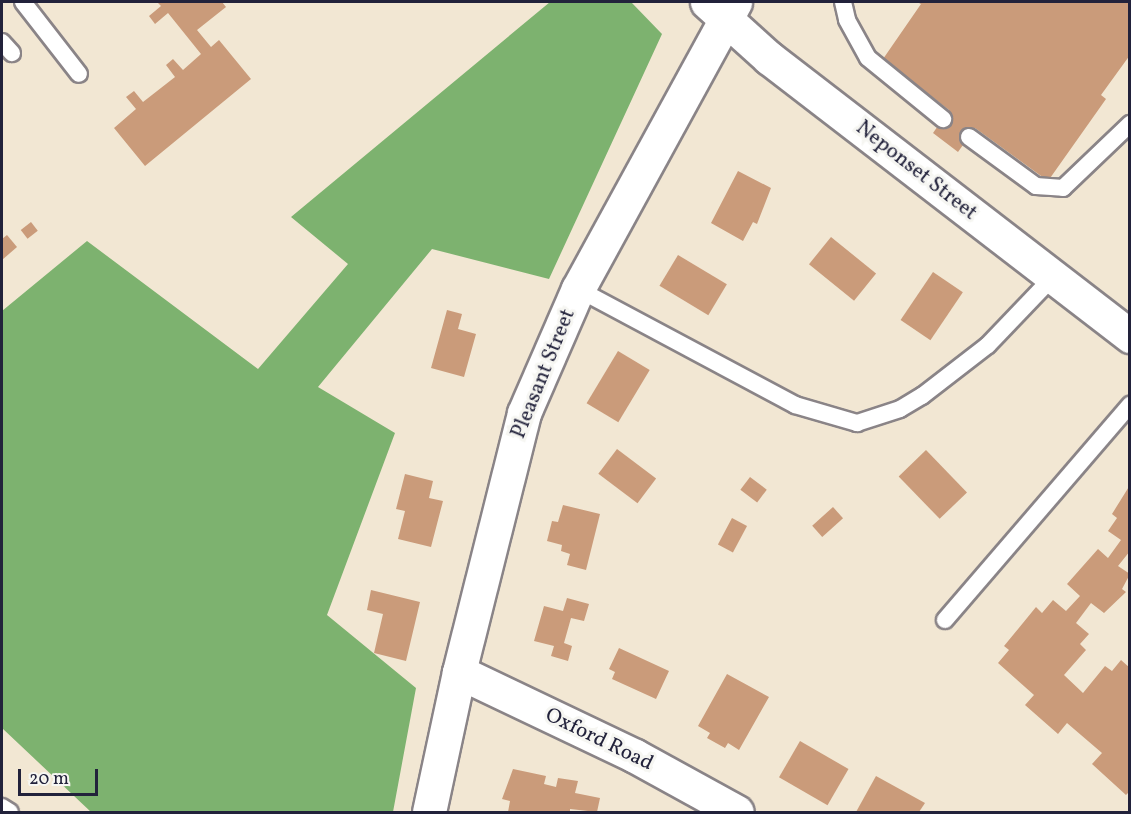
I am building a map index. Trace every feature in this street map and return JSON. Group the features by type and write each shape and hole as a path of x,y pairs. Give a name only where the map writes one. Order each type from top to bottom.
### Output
{"street":[{"name":"Neponset Street","path":"722,8 769,58 1130,336"},
{"name":"Pleasant Street","path":"429,813 459,672 524,413 578,289 722,8"},
{"name":"Oxford Road","path":"459,672 635,756 737,813"}],"lane":[{"path":"23,2 80,74"},
{"path":"843,2 847,20 868,58 944,119"},
{"path":"969,137 1036,186 1063,188 1130,124"},
{"path":"578,289 795,405 858,423 900,409 922,396 988,345 1053,277"},
{"path":"945,620 1130,405"},
{"path":"2,807 10,813"}],"green space":[{"path":"550,2 631,2 662,34 549,279 432,249 318,387 395,433 327,615 416,688 393,812 91,812 2,728 2,311 87,241 258,369 348,264 291,217"}],"building":[{"path":"157,2 222,2 226,7 197,30 211,47 219,40 251,79 145,166 114,128 136,109 126,97 134,91 143,102 175,77 166,65 173,59 183,70 201,54 168,13 155,24 149,16 161,6"},
{"path":"917,2 1130,2 1130,55 1101,95 1106,99 1048,181 975,128 958,152 933,133 949,110 883,59 921,4"},
{"path":"738,171 771,188 757,224 753,222 743,241 711,223"},
{"path":"31,222 38,231 28,239 21,230"},
{"path":"7,235 17,247 2,260 2,239"},
{"path":"831,237 876,274 854,301 809,264"},
{"path":"678,255 727,284 708,315 659,286"},
{"path":"933,272 963,292 930,340 901,320"},
{"path":"447,310 462,314 458,329 476,334 464,377 431,368"},
{"path":"618,351 650,370 618,422 587,403"},
{"path":"617,449 656,478 637,503 598,474"},
{"path":"926,450 967,492 940,519 899,476"},
{"path":"405,474 433,481 429,498 443,501 431,547 398,539 405,511 396,509"},
{"path":"750,477 767,490 757,502 740,490"},
{"path":"1130,485 1130,551 1118,566 1130,574 1122,589 1126,592 1104,613 1091,603 1076,623 1089,634 1080,644 1086,650 1064,675 1083,693 1105,666 1112,671 1121,660 1130,668 1130,791 1126,795 1092,764 1102,753 1067,723 1058,734 1025,705 1034,695 998,663 1009,650 1004,646 1036,607 1042,613 1053,600 1066,611 1080,596 1067,584 1098,549 1108,558 1121,540 1108,531 1117,518 1112,514"},
{"path":"563,505 600,514 586,570 567,565 570,554 561,551 562,545 547,541 552,521 558,522"},
{"path":"833,507 843,518 822,537 812,526"},
{"path":"732,518 747,526 733,552 718,544"},
{"path":"371,590 420,602 406,661 374,653 383,614 367,610"},
{"path":"567,598 589,604 584,621 571,618 564,643 572,646 568,661 551,656 554,646 534,641 544,606 563,611"},
{"path":"619,648 669,671 656,699 612,679 615,672 609,669"},
{"path":"727,674 769,697 739,750 728,743 725,748 707,738 710,733 698,726"},
{"path":"800,741 848,769 827,805 779,777"},
{"path":"513,769 546,776 544,784 556,787 558,778 578,781 575,793 600,798 597,812 570,809 570,812 508,812 510,801 502,799"},
{"path":"876,776 925,803 919,812 856,812"}]}
